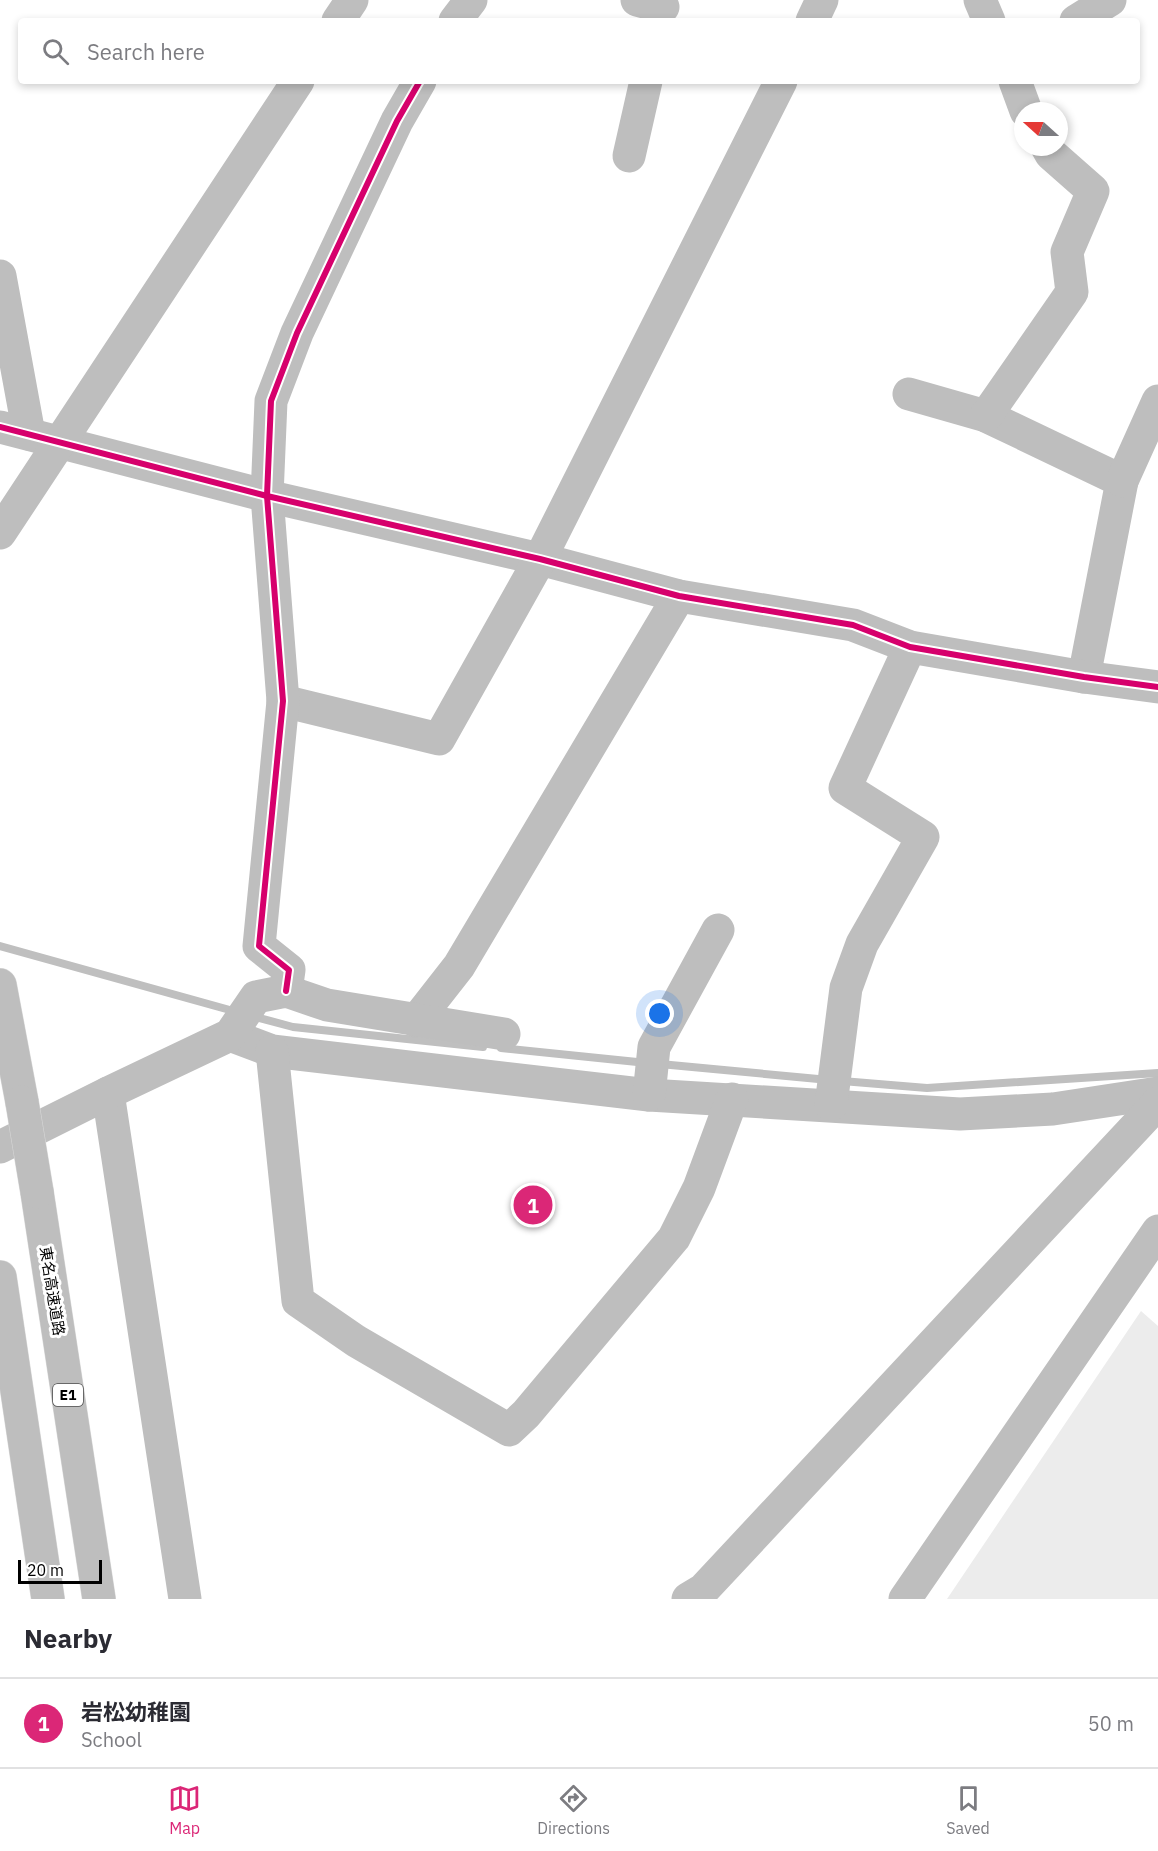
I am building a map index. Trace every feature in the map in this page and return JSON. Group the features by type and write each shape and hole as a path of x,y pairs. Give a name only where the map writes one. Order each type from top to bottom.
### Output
{"main road":[{"path":"340,18 352,0"},
{"path":"457,18 471,0"},
{"path":"813,18 822,0"},
{"path":"980,0 988,18"},
{"path":"1081,18 1110,0"},
{"path":"0,533 296,84"},
{"path":"0,1147 232,1033 271,994 289,970 259,946 283,701 267,496 272,401 297,333 397,121 418,84"},
{"path":"629,156 645,84"},
{"path":"283,701 439,739 540,559 779,84"},
{"path":"1016,84 1023,102"},
{"path":"986,416 1072,292 1068,252 1093,191 1053,156"},
{"path":"0,276 15,430 60,444 267,496 540,559 679,596 853,625 910,647 1084,677 1158,687"},
{"path":"909,394 986,416 1122,481"},
{"path":"1084,677 1122,481 1158,401"},
{"path":"416,1021 459,966 679,596"},
{"path":"831,1102 846,988 862,944 924,837 845,788 910,647"},
{"path":"649,1089 654,1047 718,930"},
{"name":"東名高速道路","path":"0,985 37,1192 99,1599"},
{"path":"271,994 416,1021 504,1034"},
{"path":"232,1033 272,1051 732,1099 831,1102 960,1114 1053,1109 1158,1093"},
{"path":"272,1051 298,1301 356,1341 509,1430 526,1414 674,1238 699,1188 732,1099"},
{"path":"108,1093 185,1599"},
{"path":"688,1599 704,1590 1158,1102"},
{"path":"905,1599 1158,1231"},
{"path":"0,1276 48,1599"}],"shaded area":[{"path":"1141,1311 1158,1326 1158,1599 947,1599"}],"waterway":[{"path":"0,946 237,1012"},
{"path":"252,1016 293,1027 483,1047"},
{"path":"501,1048 647,1063"},
{"path":"660,1064 829,1080"},
{"path":"842,1081 927,1088 1158,1073"}],"cycle path":[{"path":"286,991 289,970 259,946 283,701 267,496 271,401 297,333 397,121 418,84"},
{"path":"0,427 267,496 540,559 679,596 853,625 910,647 1084,677 1158,687"}],"place":[{"name":"岩松幼稚園","path":"533,1205"}]}
